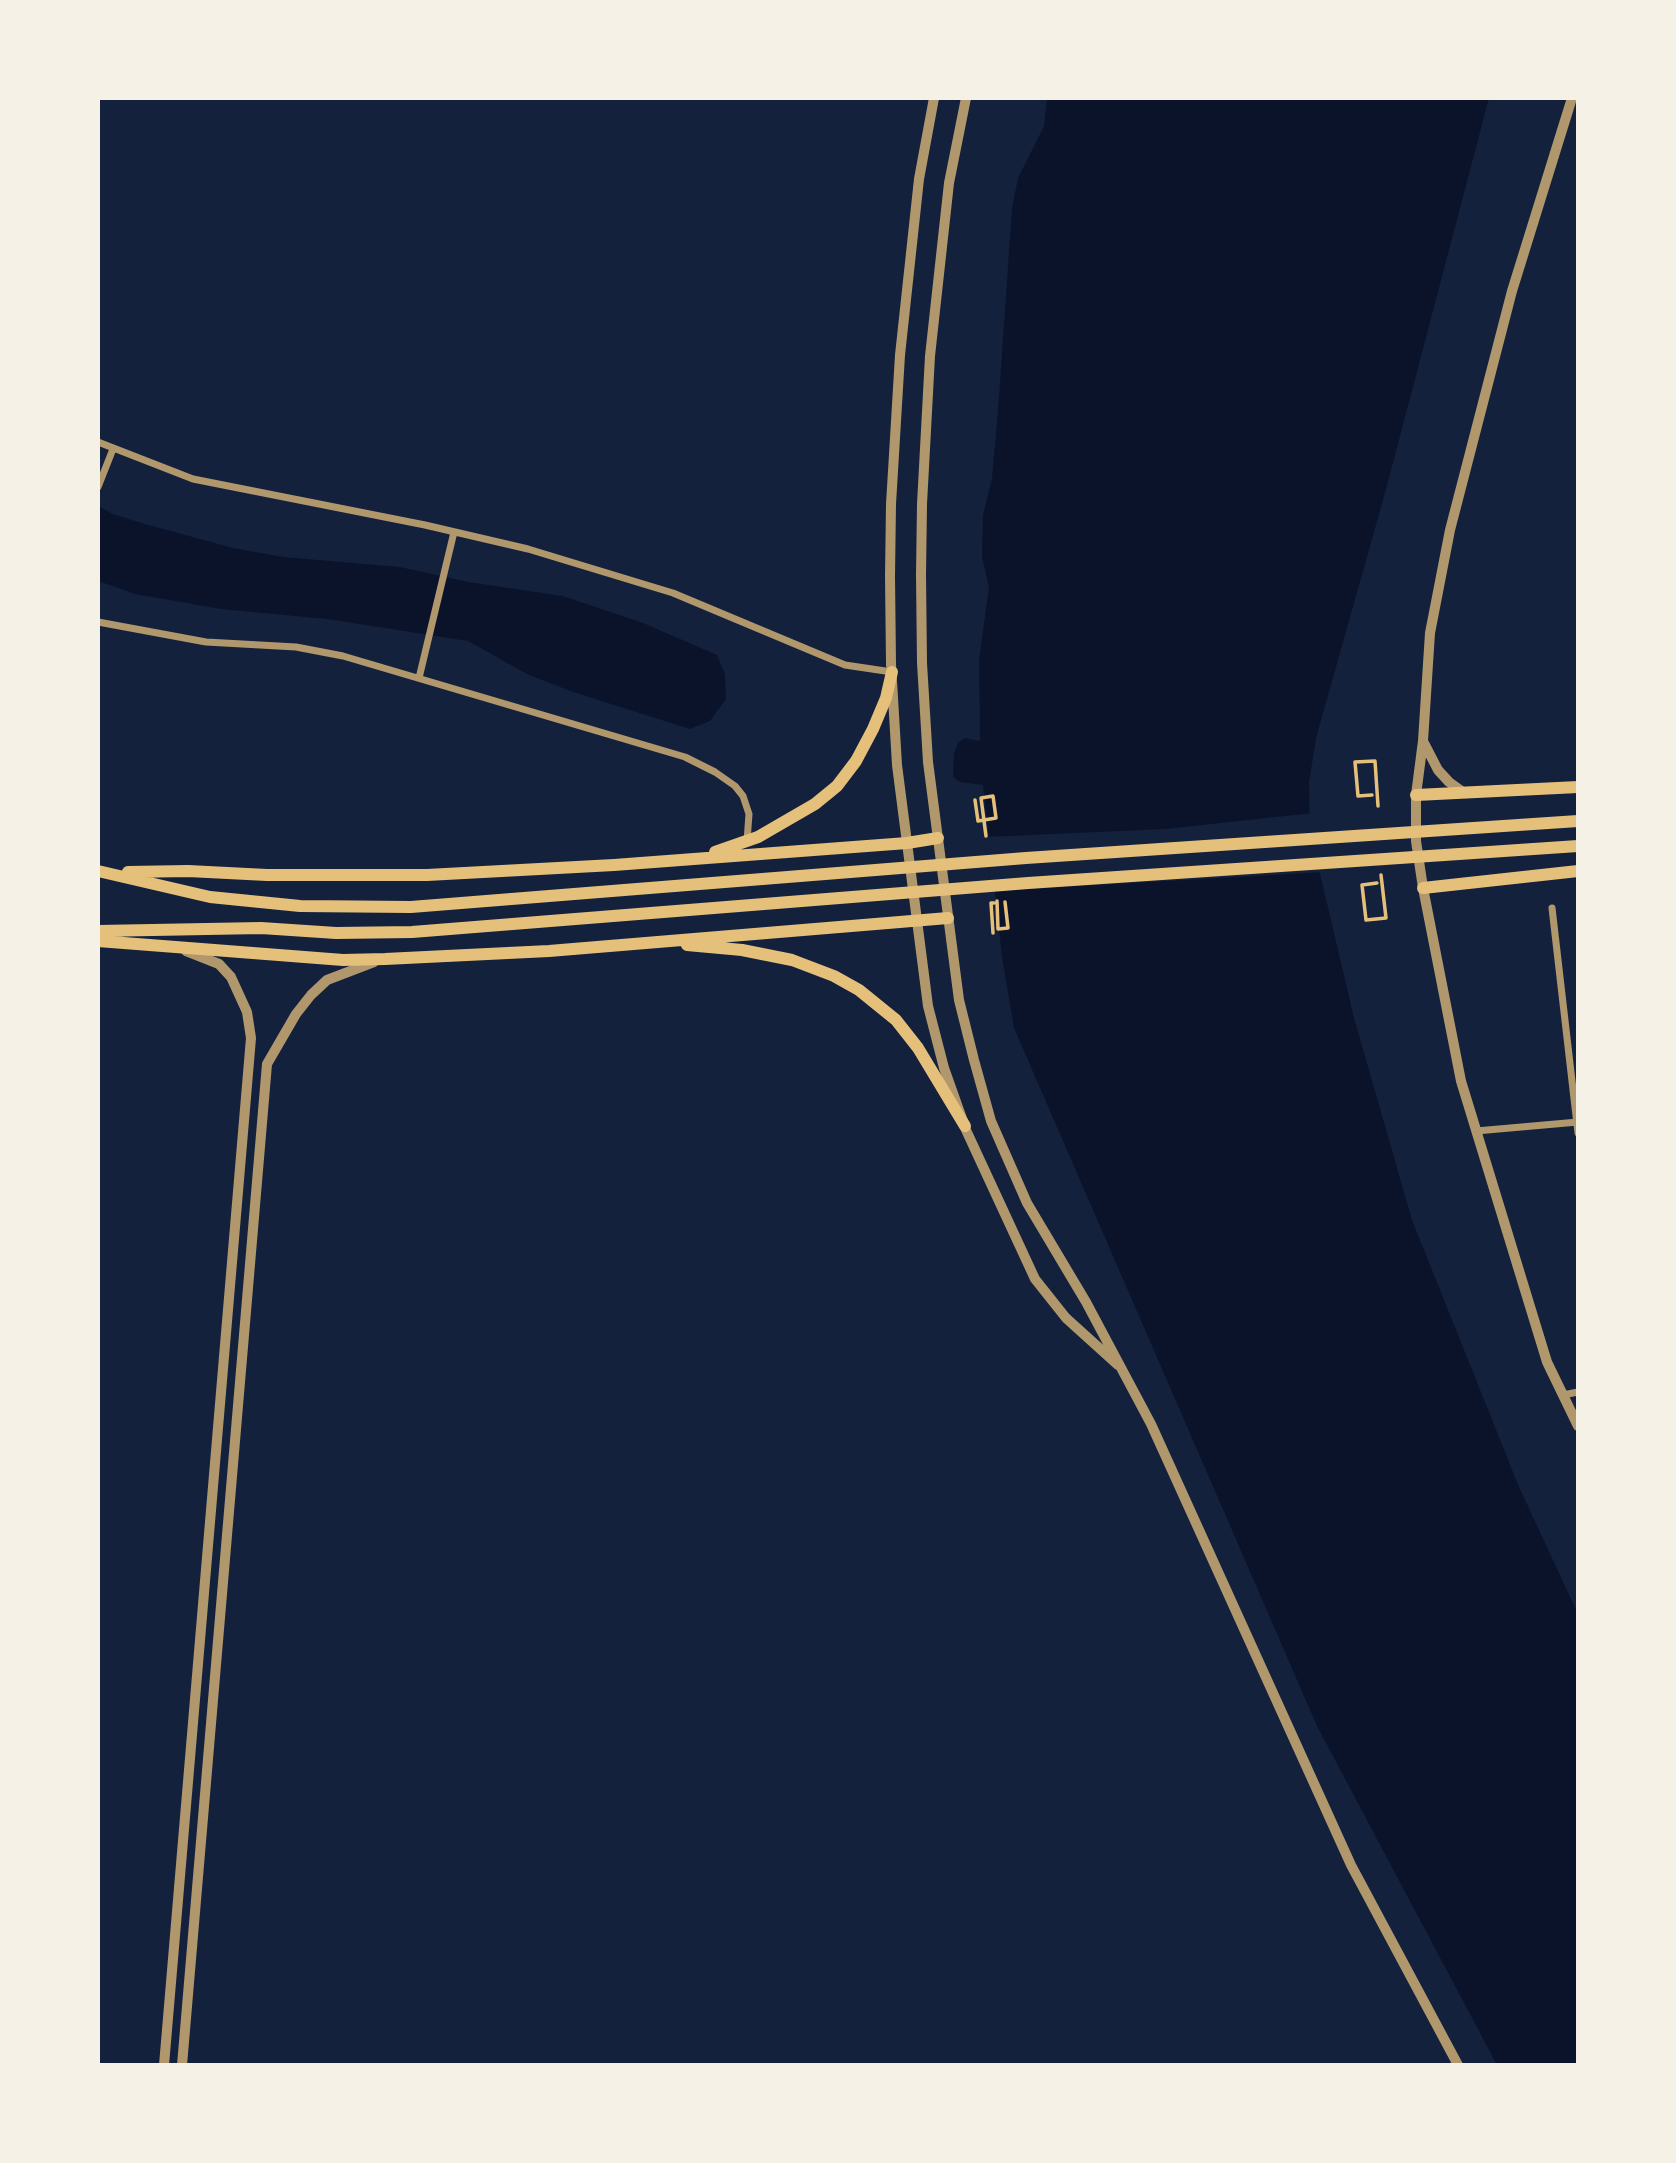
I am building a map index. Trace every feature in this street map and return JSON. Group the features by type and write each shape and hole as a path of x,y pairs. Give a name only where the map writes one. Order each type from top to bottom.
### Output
{"main road":[{"path":"692,859 747,841 815,804 837,786 856,761 873,729 886,698 892,672"},
{"path":"1416,794 1578,787"},
{"path":"104,872 210,897 263,903 336,908 448,905 1026,858 1578,821"},
{"path":"104,872 427,875 692,859 908,843 938,838"},
{"path":"98,931 261,928 336,933 412,932 1028,883 1578,846"},
{"path":"1423,888 1578,871"},
{"path":"98,941 343,960 385,959 549,951 948,918"},
{"path":"656,942 743,950 792,960 834,976 859,990 896,1020 918,1048 965,1126"}],"street":[{"path":"934,98 919,179 900,355 891,504 892,672 898,765 928,1006 944,1068 965,1126 1035,1279 1066,1318 1124,1371"},
{"path":"966,98 950,183 938,278 930,356 922,504 922,663 928,762 959,1000 991,1121 1027,1203 1124,1371 1151,1424 1351,1866 1458,2065"},
{"path":"1572,98 1512,291 1450,530 1430,633 1423,741 1416,794 1416,841 1461,1081 1547,1362 1578,1426"},
{"path":"98,442 193,479 528,549 673,593 845,665 892,672"},
{"path":"98,487 113,449"},
{"path":"419,678 454,532"},
{"path":"98,622 206,642 296,647 343,656 685,757 715,772 735,786 743,796 748,814 747,841"},
{"path":"1423,741 1438,770 1463,792"},
{"path":"1552,908 1578,1133"},
{"path":"164,2065 251,1038 247,1012 240,993 219,964 173,947"},
{"path":"182,2065 267,1064 296,1014 311,995 327,981 347,971 385,959"},
{"path":"1476,1131 1576,1122"},
{"path":"1563,1395 1578,1392"}],"path":[{"path":"1372,795 1357,796 1355,762 1375,761 1378,806"},
{"path":"975,800 978,821 987,820 996,818 993,796 981,798 983,811 985,824 986,836"},
{"path":"1377,883 1362,885 1366,920 1386,918 1380,869"},
{"path":"993,933 991,903 999,903 1007,902 1008,928 998,929 998,916 997,904 997,891"}],"water":[{"path":"1047,98 1489,98 1385,493 1316,738 1309,783 1310,831 1354,1018 1412,1220 1519,1487 1578,1614 1578,2065 1497,2065 1317,1726 1014,1028 1002,957 983,785 960,782 953,777 954,754 958,743 964,738 980,741 979,660 989,587 982,557 983,515 992,478 1012,208 1018,178 1044,126"},
{"path":"98,506 113,514 145,524 233,548 283,557 400,567 468,582 563,596 643,623 717,655 725,674 726,699 710,721 690,729 576,693 529,675 468,641 327,619 221,609 135,594 98,581"}],"pier":[{"path":"1313,813 1314,831 1324,872 991,891 985,837 1166,829"}]}
